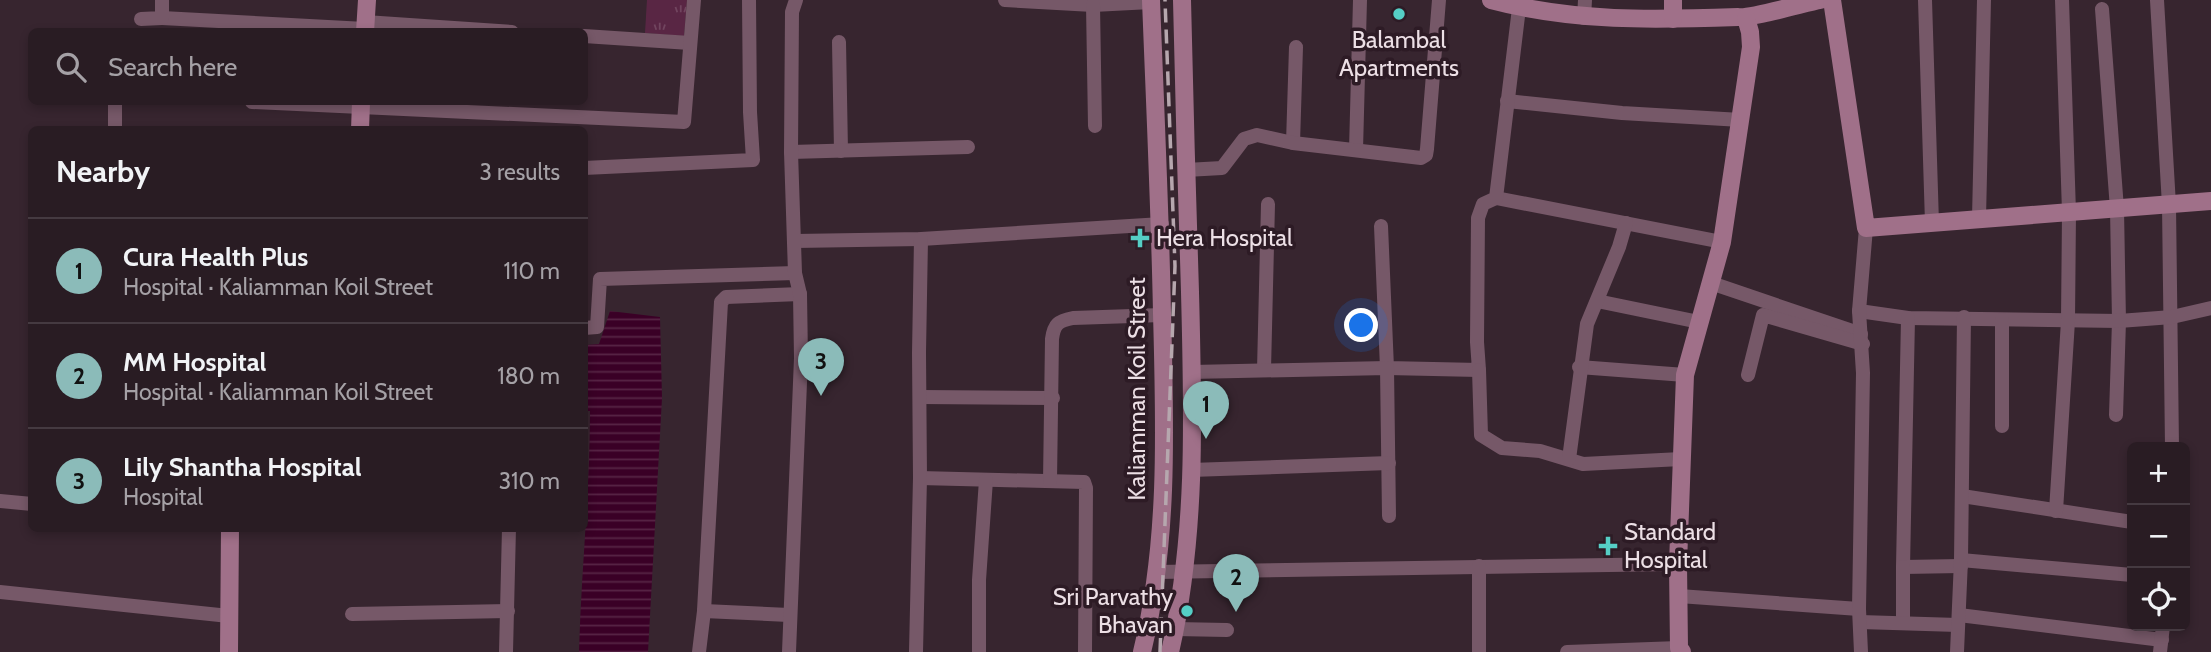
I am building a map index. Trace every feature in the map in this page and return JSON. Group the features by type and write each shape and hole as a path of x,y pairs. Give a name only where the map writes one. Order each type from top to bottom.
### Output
{"street":[{"path":"162,0 162,18"},
{"path":"141,19 365,28 367,0"},
{"path":"379,105 684,122 694,0"},
{"path":"588,168 753,160 749,0"},
{"path":"789,652 801,358 800,294 795,273 791,152 792,12 796,0"},
{"path":"1005,0 1093,5 1151,1"},
{"path":"1170,652 1184,574 1191,470 1192,372 1182,0"},
{"path":"1356,150 1360,0"},
{"path":"1186,170 1222,167 1244,139 1257,135 1293,143 1414,158 1426,155 1439,0"},
{"path":"1491,0 1520,8 1584,9 1673,19 1746,18 1765,6 1820,0"},
{"path":"1673,0 1673,19"},
{"path":"1832,0 1867,228 1859,311 1862,339 1859,616 1861,652"},
{"path":"1925,0 1932,223"},
{"path":"1979,218 1984,0"},
{"path":"2056,511 2068,321 2069,212 2062,0"},
{"path":"2157,0 2169,205 2172,442"},
{"name":"Kaliamman Koil Street","path":"1142,652 1150,621 1156,572 1163,469 1165,373 1162,224 1151,1"},
{"path":"1093,5 1095,126"},
{"path":"1496,198 1520,8"},
{"path":"2102,9 2117,209 2119,321 2116,415"},
{"path":"1567,652 1680,650 1678,565 1685,375 1722,242 1751,47 1746,18"},
{"path":"588,36 690,43"},
{"path":"839,42 841,151"},
{"path":"1293,143 1296,47"},
{"path":"1507,101 1622,113 1741,120"},
{"path":"115,105 115,126"},
{"path":"360,126 361,105"},
{"path":"791,152 968,147"},
{"path":"1681,459 1583,464 1540,451 1502,448 1484,438 1480,430 1476,342 1478,218 1483,204 1496,198 1722,242"},
{"path":"1867,228 2211,201"},
{"path":"1264,370 1268,204"},
{"path":"1569,459 1579,367 1587,324 1619,247 1626,223"},
{"path":"795,240 921,239 1162,224"},
{"path":"1381,226 1389,516"},
{"path":"916,652 921,239"},
{"path":"588,328 597,327 600,279 795,273"},
{"path":"1711,283 1862,339"},
{"path":"699,652 704,611 722,300 726,297 800,294"},
{"path":"1597,301 1699,322"},
{"path":"1859,311 1908,318 2119,321 2172,317 2211,307"},
{"path":"1050,481 1052,339 1055,325 1060,320 1073,318 1162,315"},
{"path":"1748,375 1763,315 1862,339"},
{"path":"1957,652 1961,563 1964,317"},
{"path":"1903,623 1908,318"},
{"path":"2002,320 2002,426"},
{"path":"1579,367 1685,375"},
{"path":"1192,372 1387,368 1479,370"},
{"path":"920,397 1053,398"},
{"path":"1191,470 1389,463"},
{"path":"920,478 1081,480 1085,484 1085,652"},
{"path":"979,652 979,580 986,480"},
{"path":"1962,496 2127,522"},
{"path":"0,501 28,504"},
{"path":"229,652 230,532"},
{"path":"506,652 509,532"},
{"path":"1903,567 1961,563 2127,575"},
{"path":"1156,572 1184,574 1479,566 1678,565"},
{"path":"1479,566 1479,652"},
{"path":"0,592 229,616"},
{"path":"1679,596 1903,623 1958,620 2162,639"},
{"path":"352,614 508,611"},
{"path":"704,611 789,615"},
{"path":"1175,629 1227,630"}],"green space":[{"path":"647,0 687,0 684,36 645,33"}],"shaded area":[{"path":"610,311 660,317 662,398 648,652 579,652 585,532 588,532 588,345 599,344"}],"railway":[{"path":"1160,652 1175,266 1165,0"}],"place":[{"name":"Balambal Apartments","path":"1399,14"},
{"name":"Hera Hospital","path":"1140,238"},
{"name":"Lily Shantha Hospital","path":"821,396"},
{"name":"Cura Health Plus","path":"1206,439"},
{"name":"Standard Hospital","path":"1608,546"},
{"name":"Sri Parvathy Bhavan","path":"1187,611"},
{"name":"MM Hospital","path":"1236,612"}]}
